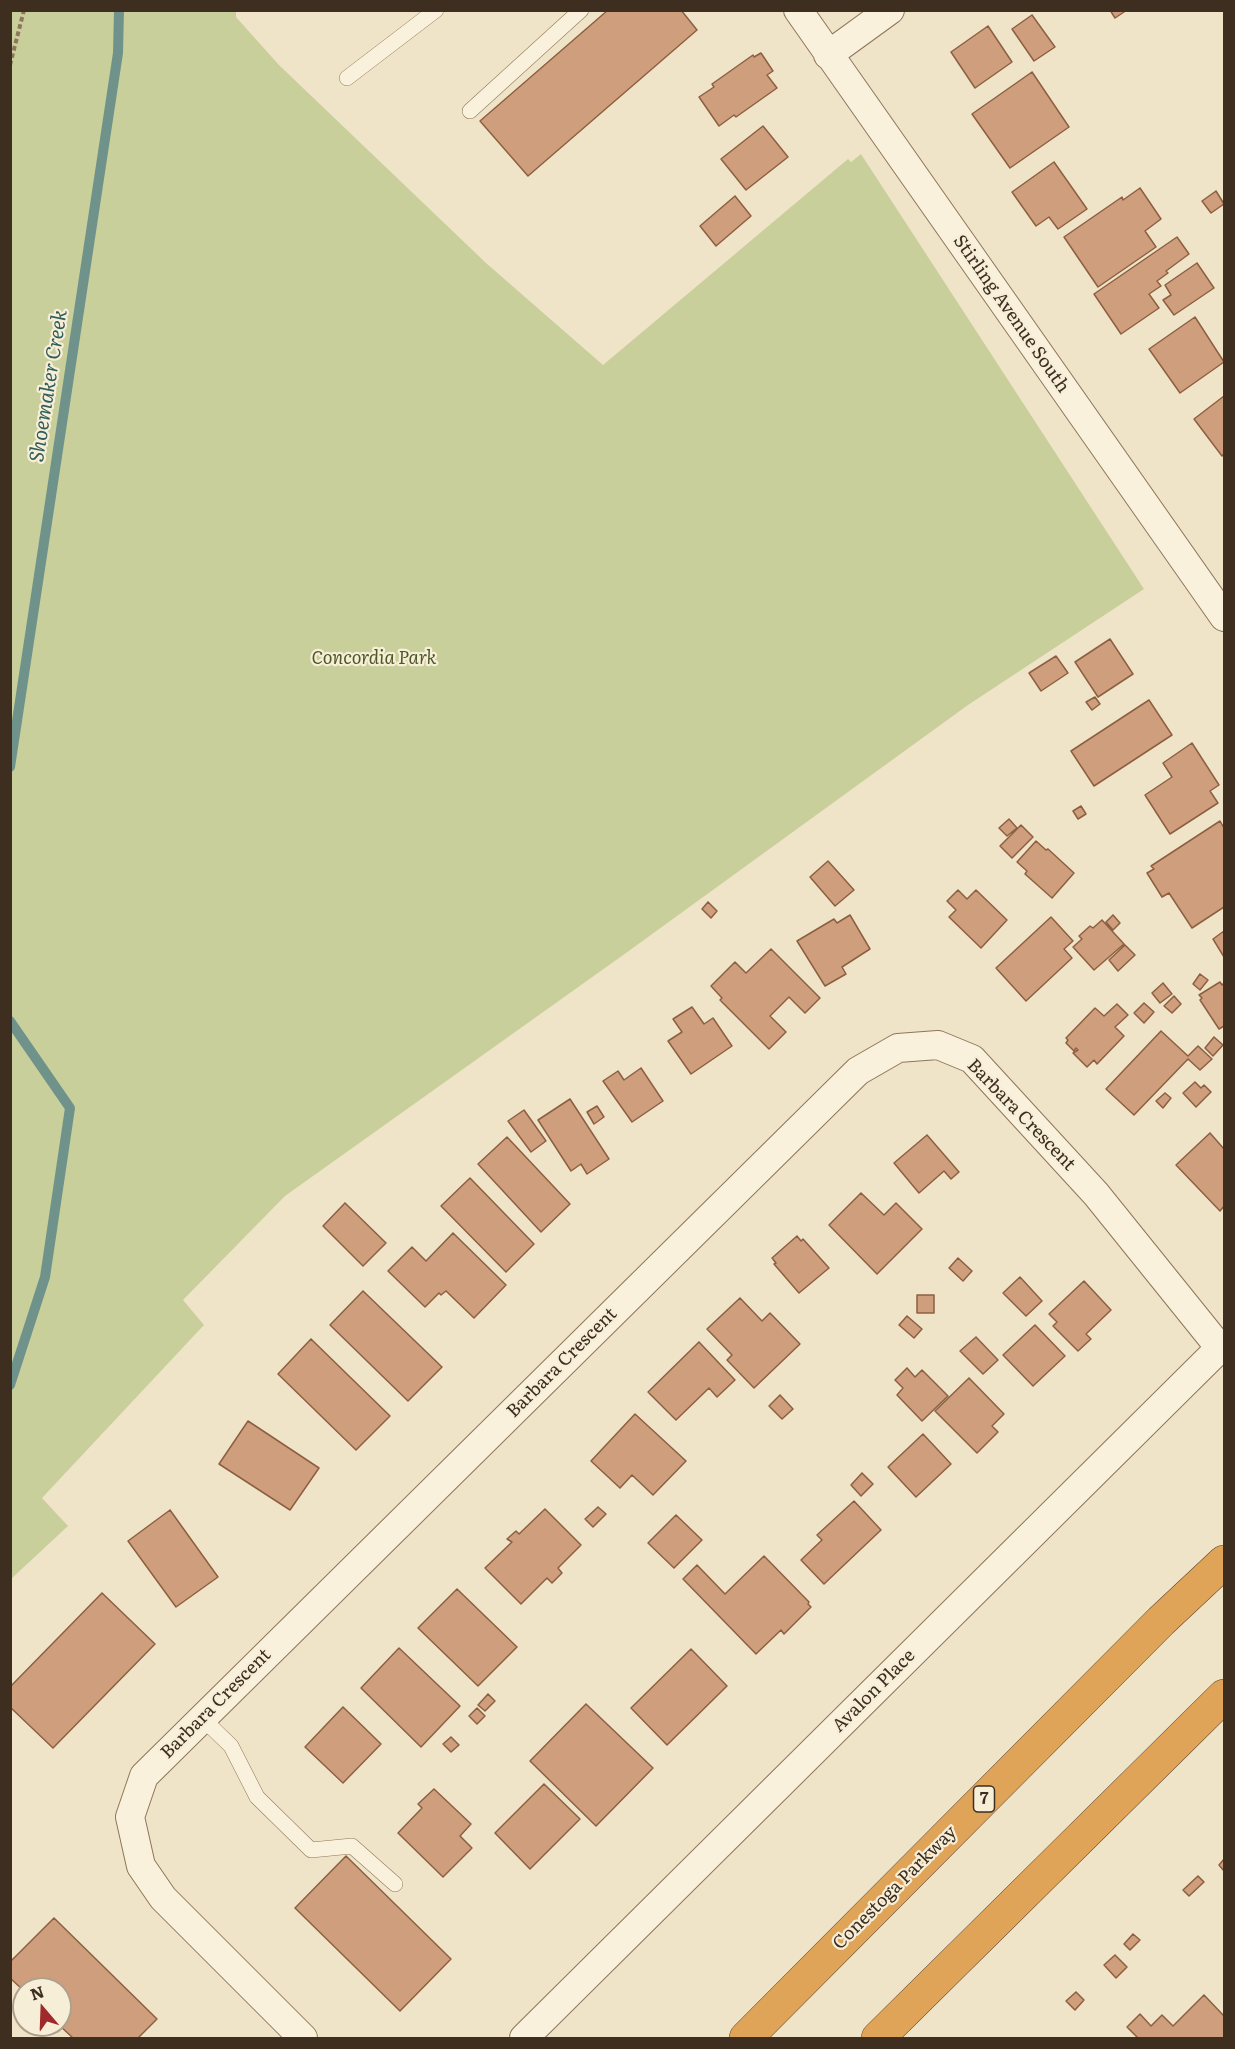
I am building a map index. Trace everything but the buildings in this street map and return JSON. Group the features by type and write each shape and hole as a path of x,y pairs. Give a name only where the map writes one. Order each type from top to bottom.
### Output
{"highway":[{"name":"Conestoga Parkway","path":"746,2038 1161,1621 1224,1562"},
{"path":"878,2038 1224,1696"}],"street":[{"name":"Stirling Avenue South","path":"798,10 1224,617"},
{"path":"828,55 890,10"},
{"name":"Barbara Crescent","path":"303,2038 163,1898 141,1866 130,1817 144,1776 858,1071 898,1048 938,1045 972,1059 1096,1194 1222,1346"},
{"name":"Avalon Place","path":"524,2038 1222,1346"}],"lane":[{"path":"347,78 436,10"},
{"path":"470,111 582,10"},
{"path":"202,1718 231,1746 257,1797 311,1850 352,1846 395,1884"}],"path":[{"path":"10,65 24,10"}],"green space":[{"name":"Concordia Park","path":"11,10 236,11 236,17 279,65 486,263 603,365 848,159 851,162 861,154 1144,589 968,705 285,1196 183,1300 204,1325 42,1498 68,1526 11,1579"}],"waterway":[{"name":"Shoemaker Creek","path":"10,767 118,53 119,10"},
{"name":"Shoemaker Creek","path":"10,1021 70,1108 45,1277 10,1385"}]}
